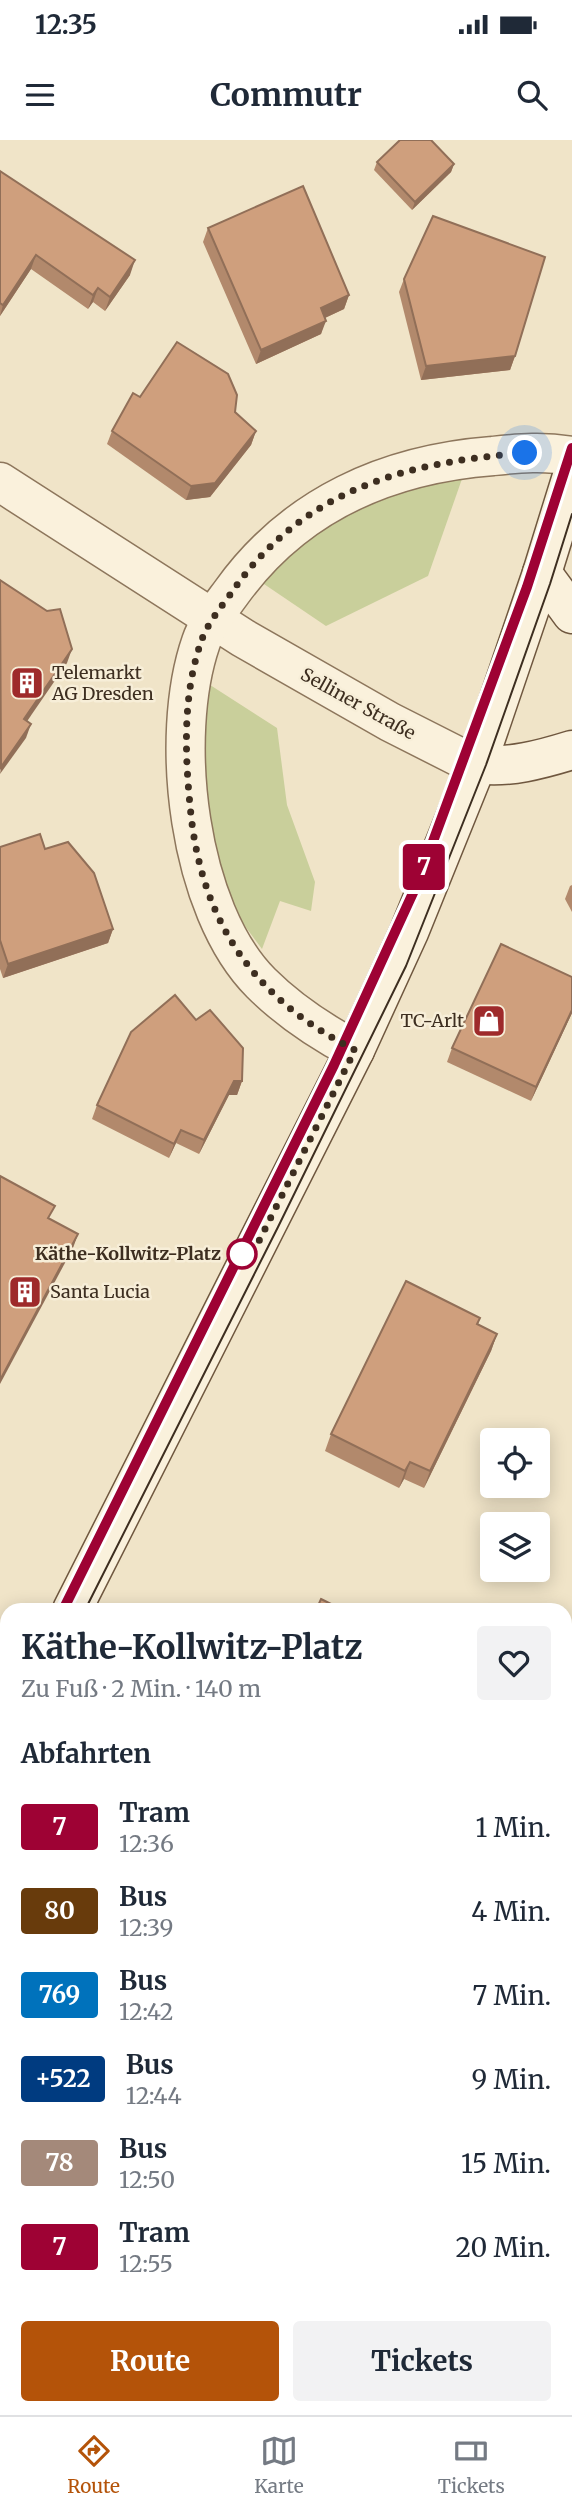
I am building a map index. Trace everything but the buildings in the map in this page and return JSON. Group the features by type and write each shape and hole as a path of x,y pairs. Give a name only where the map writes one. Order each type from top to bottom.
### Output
{"street":[{"path":"355,1050 307,1022 260,982 229,939 207,890 193,833 186,732 190,688 201,641 228,629 244,575 269,547 299,522 363,485 393,474 453,460 544,452 572,456"},
{"path":"76,1603 355,1050 409,932 477,764 572,477"},
{"name":"Selliner Straße","path":"0,482 228,629 390,722 477,764"},
{"path":"542,573 572,614"},
{"path":"477,764 524,762 572,750"}],"green space":[{"path":"463,476 428,576 326,626 261,582 304,536 370,496"},
{"path":"207,683 277,728 287,805 315,882 311,911 280,901 262,949 222,895 201,825"}],"tram line":[{"path":"66,1603 344,1044 418,882 527,587 572,448"},
{"name":"7","path":"67,1603 334,1065 418,882 527,587 572,448"},
{"path":"89,1603 406,966 486,765 572,514"}],"place":[{"name":"Telemarkt AG Dresden","path":"27,683"},
{"name":"TC-Arlt","path":"489,1021"},
{"name":"Käthe-Kollwitz-Platz","path":"242,1254"},
{"name":"Santa Lucia","path":"25,1292"}],"route":[{"path":"242,1254 253,1253 355,1050 307,1022 260,982 229,939 207,890 193,833 186,732 190,688 201,641 212,620 244,575 269,547 299,522 333,502 363,485 393,474 453,460 525,453"}]}
